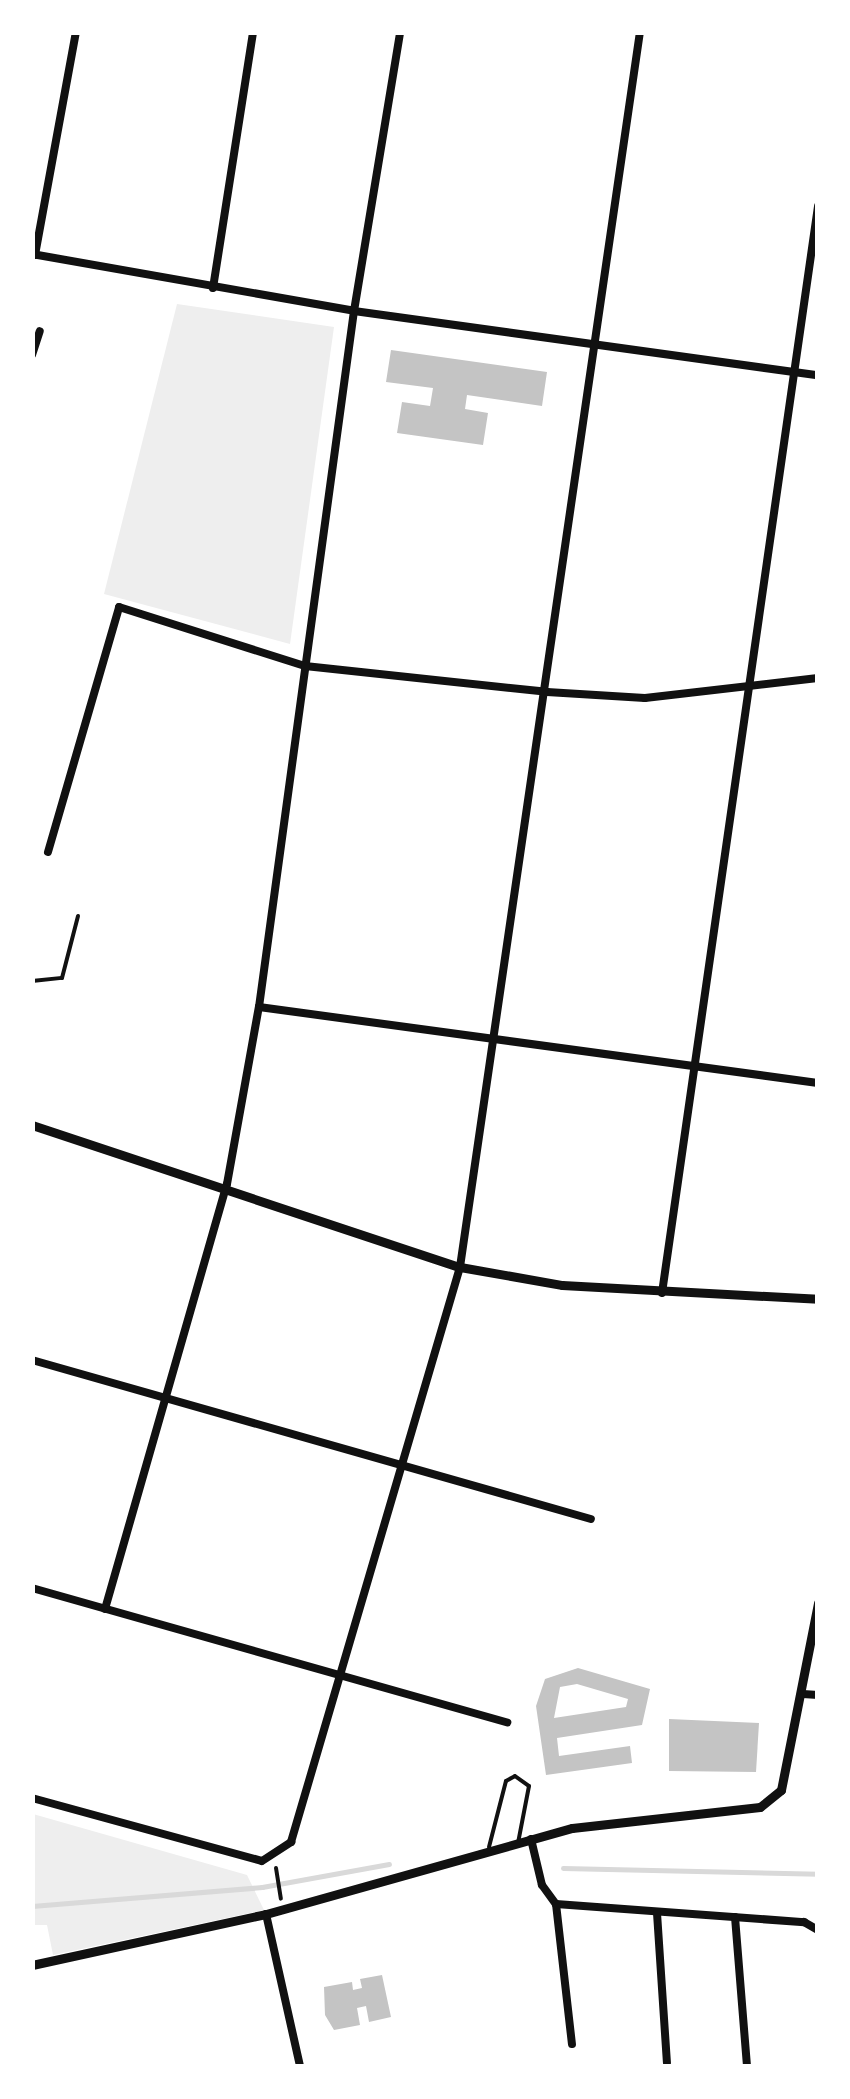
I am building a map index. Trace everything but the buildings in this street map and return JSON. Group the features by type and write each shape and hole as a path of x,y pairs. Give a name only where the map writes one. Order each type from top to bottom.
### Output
{"street":[{"path":"76,32 34,255 354,312 818,375"},
{"path":"213,288 253,32"},
{"path":"105,1609 224,1193 259,1007 354,312 400,32"},
{"path":"32,1798 262,1862 292,1842 344,1677 460,1267 547,692 640,32"},
{"path":"662,1292 818,206"},
{"path":"32,355 40,331"},
{"path":"48,852 119,607 305,666 547,692 645,698 746,690 818,678"},
{"path":"259,1007 818,1082"},
{"path":"32,1125 224,1193 460,1267 662,1292 818,1299"},
{"path":"32,1360 165,1400 406,1463 591,1519"},
{"path":"32,1588 507,1722"},
{"path":"32,1966 266,1914 532,1838 638,1817 733,1814 760,1807 781,1790 818,1603"},
{"path":"803,1694 818,1695"},
{"path":"532,1838 542,1885 556,1904 572,2044"},
{"path":"556,1904 804,1922 818,1930"},
{"path":"657,1913 667,2063"},
{"path":"266,1914 300,2066"},
{"path":"734,1917 747,2065"}],"lane":[{"path":"32,981 62,978 78,916"},
{"path":"488,1852 506,1781 515,1776 529,1786 518,1843"}],"path":[{"path":"277,1873 280,1892"}],"shaded area":[{"path":"177,304 334,327 290,644 104,594"},
{"path":"33,1814 247,1875 264,1910 53,1955 47,1925 33,1925"}],"waterway":[{"path":"32,1906 262,1887 389,1864"},
{"path":"563,1868 818,1874"}]}
